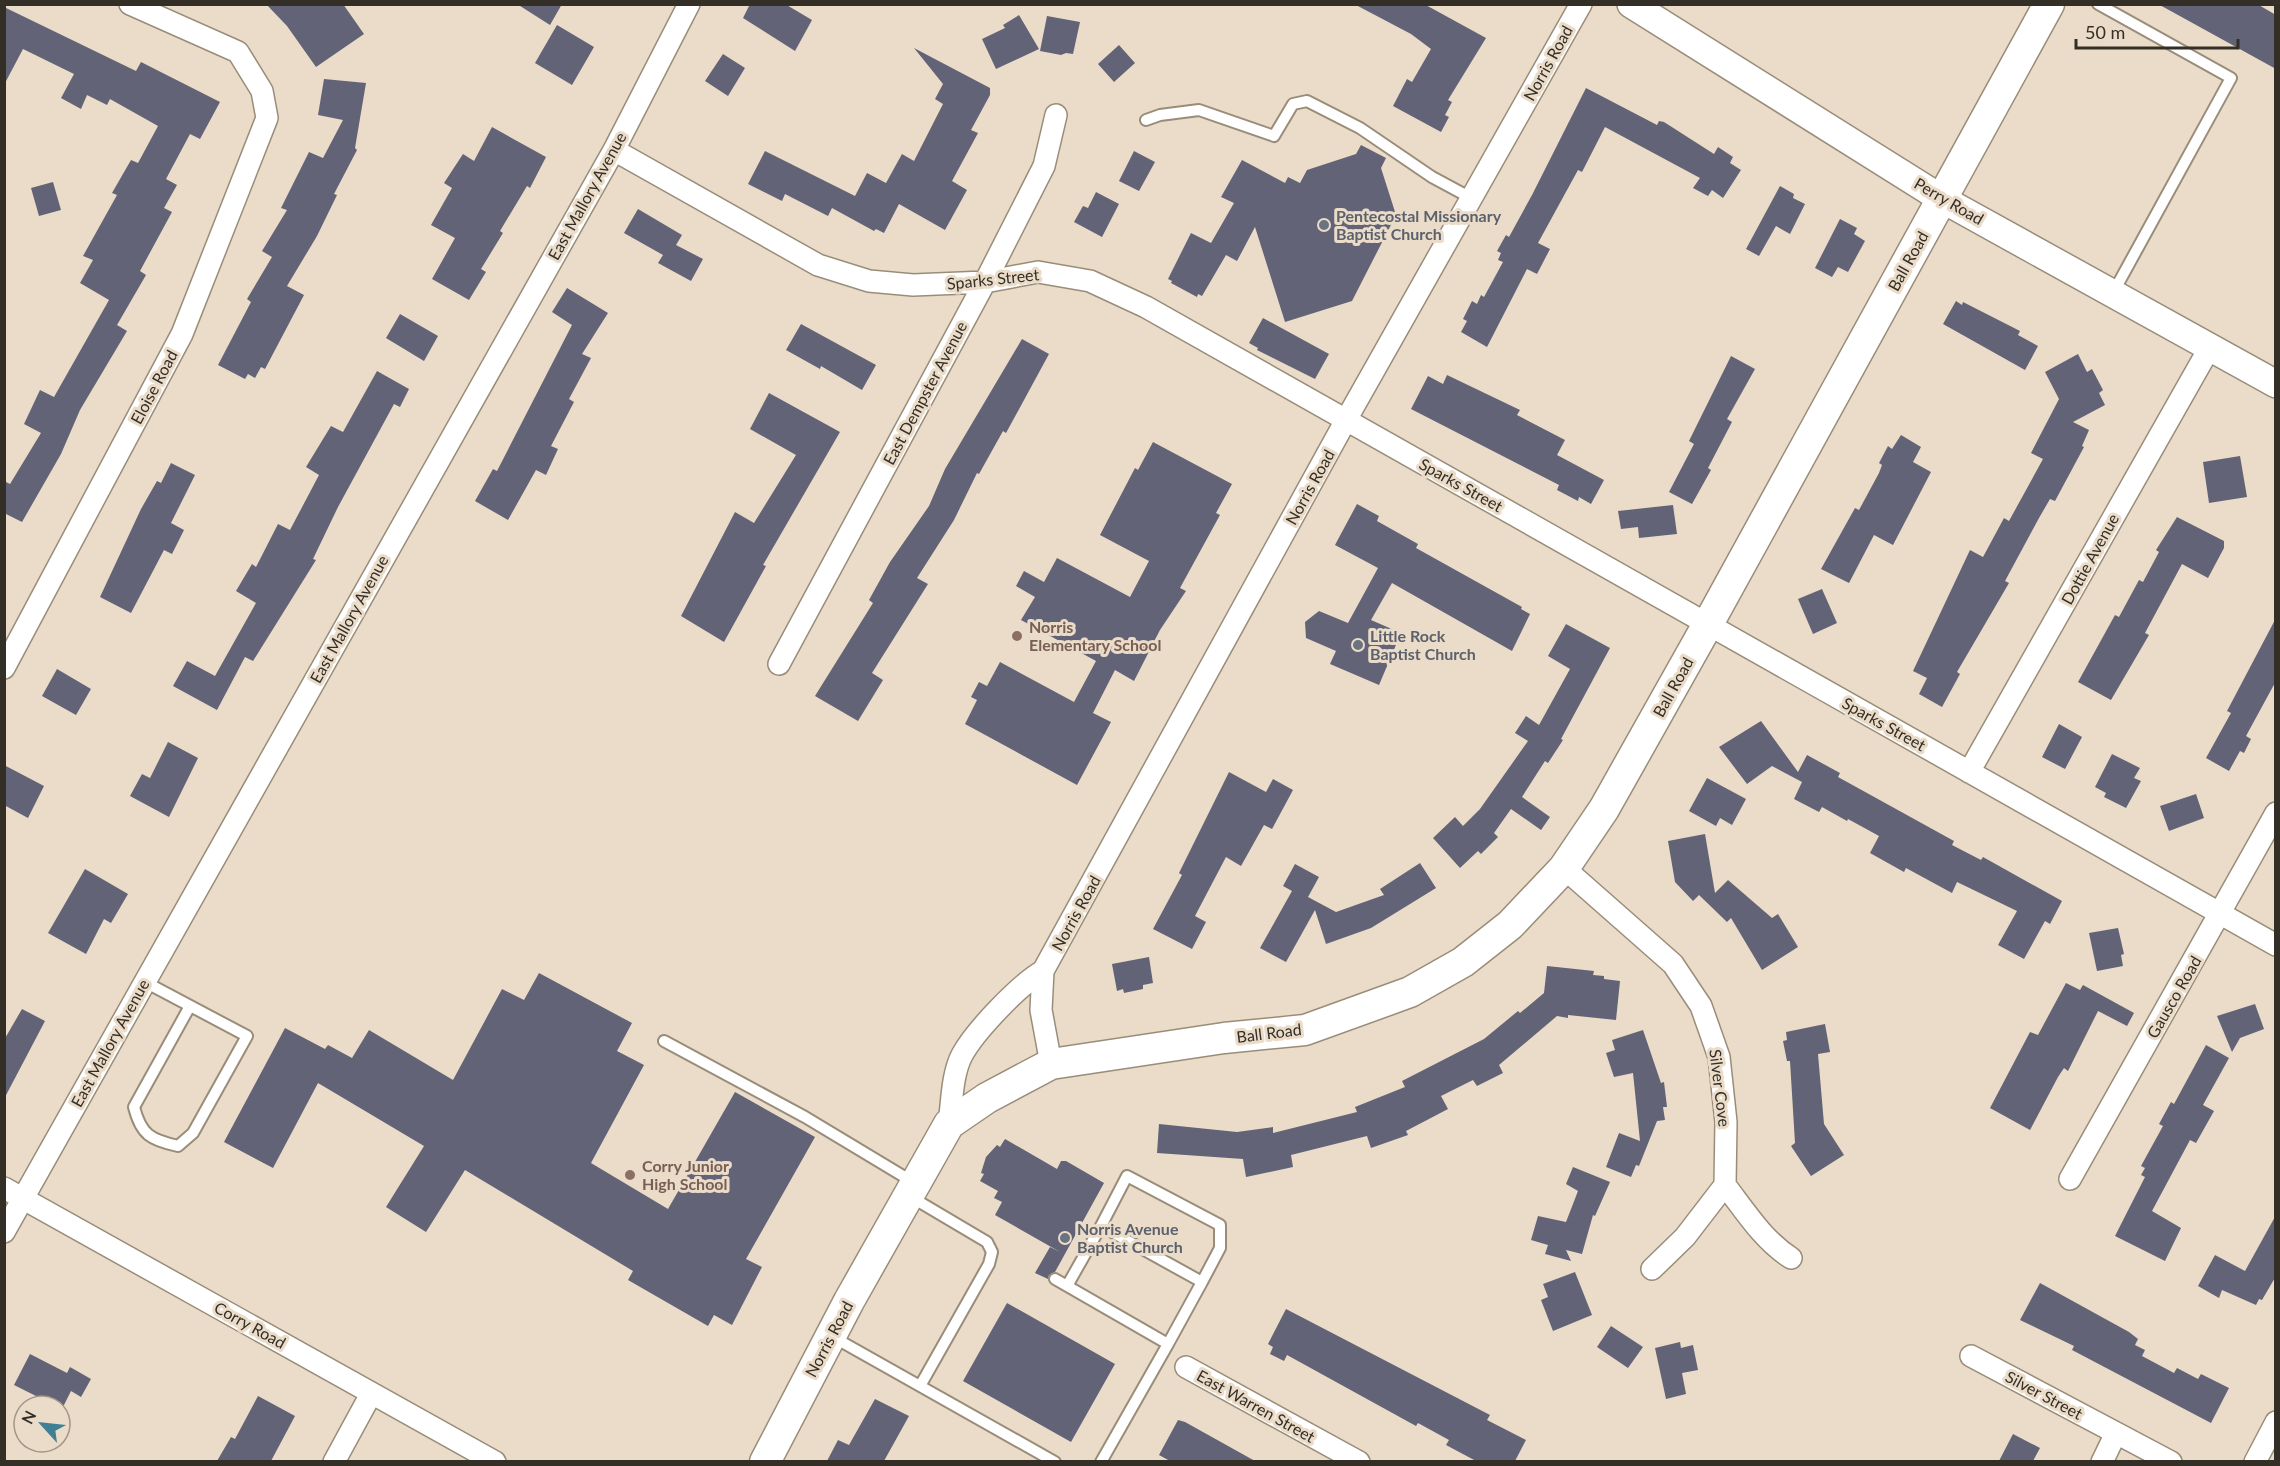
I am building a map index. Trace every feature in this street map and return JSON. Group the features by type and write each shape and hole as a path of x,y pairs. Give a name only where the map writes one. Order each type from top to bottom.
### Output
{"main road":[{"name":"Ball Road","path":"1051,1064 1224,1038 1305,1030 1410,992 1463,962 1510,925 1564,868 1604,809 1708,624 2049,4"},
{"path":"949,1124 1051,1064"},
{"name":"Norris Road","path":"765,1461 831,1336 949,1124"}],"street":[{"name":"Eloise Road","path":"4,668 182,334 267,118 262,91 238,52 130,4"},
{"name":"East Mallory Avenue","path":"4,1232 14,1193 145,982 614,150 689,4"},
{"name":"Norris Road","path":"1051,1064 1041,1010 1043,971 1346,420 1581,4"},
{"name":"Perry Road","path":"1631,4 1942,198 2276,384"},
{"name":"East Dempster Avenue","path":"779,664 985,282 1044,166 1056,115"},
{"name":"Sparks Street","path":"614,150 818,265 869,281 913,285 985,282 1038,272 1090,281 1146,307 1969,772 2222,912 2276,945"},
{"name":"Dottie Avenue","path":"1969,772 2210,347"},
{"name":"Gausco Road","path":"2070,1179 2276,813"},
{"name":"Silver Cove","path":"1564,868 1673,964 1701,1006 1719,1058 1726,1122 1725,1185"},
{"name":"Norris Road","path":"949,1124 956,1073 962,1055 1021,986 1043,971"},
{"path":"1652,1269 1685,1237 1725,1185 1754,1223 1779,1250 1791,1258"},
{"name":"Corry Road","path":"14,1193 371,1394 495,1461"},
{"name":"Silver Street","path":"1971,1356 2171,1461"},
{"name":"East Warren Street","path":"1186,1367 1359,1461"},
{"path":"334,1461 371,1394"},
{"path":"2255,1461 2276,1422"},
{"path":"2103,1461 2116,1433"}],"lane":[{"path":"2098,4 2231,78 2113,293"},
{"path":"1146,120 1160,115 1198,110 1274,136 1293,105 1307,102 1360,128 1432,177 1471,198"},
{"path":"145,982 247,1036 193,1132 178,1146 155,1141 139,1125 134,1107 190,1006"},
{"path":"664,1041 805,1117 987,1242 992,1252 989,1264 920,1386"},
{"path":"1068,1287 1127,1176 1220,1225 1220,1248 1101,1461"},
{"path":"1101,1226 1202,1282"},
{"path":"1055,1279 1168,1344"},
{"path":"831,1336 1055,1461"}],"building":[{"path":"266,4 343,4 364,34 316,67 287,26"},
{"path":"517,4 562,4 550,25"},
{"path":"750,4 785,4 812,20 795,51 743,18"},
{"path":"1354,4 1424,4 1486,38 1448,100 1452,102 1445,115 1449,117 1441,132 1393,106 1407,79 1412,82 1431,49 1411,34"},
{"path":"2158,4 2257,4 2276,15 2276,69"},
{"path":"4,7 136,71 141,62 220,102 200,139 190,134 166,179 177,185 164,208 172,212 140,271 146,275 117,325 127,331 80,410 61,454 22,522 4,513 4,481 10,484 41,433 24,424 40,390 54,397 109,300 80,283 93,260 83,256 117,195 112,193 131,160 138,163 158,126 110,99 107,105 87,95 81,109 61,98 74,74 23,49 4,85"},
{"path":"1019,15 1039,49 996,69 982,39 1005,28 1003,25"},
{"path":"1047,16 1080,22 1073,54 1061,55 1040,51"},
{"path":"557,25 594,47 572,85 535,63"},
{"path":"1119,45 1135,63 1114,82 1098,64"},
{"path":"914,48 990,88 990,95 971,130 978,133 952,181 967,190 945,230 899,204 884,233 876,229 874,231 832,208 828,216 785,194 782,201 748,184 765,151 855,196 867,173 886,183 902,154 914,161 943,104 935,99 943,84"},
{"path":"723,54 745,68 728,96 705,81"},
{"path":"324,79 366,83 355,148 357,150 334,194 337,195 317,236 287,286 304,295 265,369 261,367 255,378 248,374 245,379 218,365 251,302 247,299 272,257 262,251 287,210 281,208 309,152 323,158 343,120 318,115"},
{"path":"1586,88 1657,125 1659,121 1664,122 1714,154 1718,147 1733,157 1730,163 1741,170 1723,198 1712,190 1708,196 1693,188 1700,178 1605,127 1582,172 1578,170 1538,243 1550,249 1537,274 1527,269 1487,347 1461,332 1467,321 1463,319 1472,301 1477,304 1481,295 1484,297 1503,262 1498,260 1501,253 1497,251 1506,235 1509,237 1532,195"},
{"path":"492,127 546,157 530,188 527,186 500,231 503,233 481,269 486,272 469,300 432,279 455,238 431,225 452,188 444,183 463,154 474,161"},
{"name":"Pentecostal Missionary Baptist Church","path":"1361,145 1386,158 1381,168 1396,215 1352,301 1285,322 1255,227 1237,261 1226,255 1202,296 1198,294 1197,297 1171,283 1172,281 1168,279 1191,233 1211,243 1234,203 1221,197 1242,160 1285,183 1288,177 1300,183 1307,170 1356,154"},
{"path":"1134,151 1155,162 1139,191 1119,181"},
{"path":"53,182 61,210 39,216 31,188"},
{"path":"1780,186 1794,194 1793,198 1805,204 1790,234 1776,226 1759,256 1746,249"},
{"path":"1096,192 1119,204 1102,237 1074,222 1083,206 1088,208"},
{"path":"638,209 682,235 676,245 703,259 691,281 658,263 663,255 624,233"},
{"path":"1840,219 1857,228 1854,234 1865,241 1848,272 1838,267 1832,277 1815,268"},
{"path":"567,288 608,313 582,354 591,358 569,399 574,402 551,446 558,449 546,475 536,470 508,520 475,501 493,469 497,471 572,325 552,312"},
{"path":"1956,301 1962,305 1963,302 2020,331 2018,335 2038,346 2025,370 1943,324"},
{"path":"400,314 438,336 424,361 386,338"},
{"path":"1263,318 1329,354 1315,379 1257,350 1258,348 1249,343"},
{"path":"801,324 876,365 862,390 821,366 820,369 786,350"},
{"path":"1022,339 1049,354 1006,433 1003,431 979,474 977,473 954,520 917,578 928,584 872,673 883,680 858,721 815,696 873,603 869,600 890,562 929,506 945,469"},
{"path":"2078,354 2087,372 2092,369 2103,390 2099,393 2105,405 2073,422 2089,430 2082,446 2084,447 2055,501 2050,499 2039,518 2005,581 2009,583 1957,672 1960,674 1942,707 1919,694 1927,678 1913,671 1970,550 1983,557 2004,518 2009,521 2043,459 2031,453 2059,399 2045,372"},
{"path":"1731,356 1755,369 1727,419 1732,422 1708,468 1711,470 1692,504 1669,492 1694,444 1689,441"},
{"path":"377,371 409,389 400,407 394,404 338,507 313,559 316,560 253,661 245,657 217,710 173,686 187,661 215,676 256,603 236,591 252,564 256,567 278,524 290,530 319,475 306,467 331,426 343,432"},
{"path":"1447,375 1520,410 1517,415 1565,440 1557,455 1604,480 1591,504 1579,497 1578,501 1557,490 1559,485 1411,409 1428,376 1443,384"},
{"path":"769,393 840,432 763,565 766,566 724,642 681,616 735,512 754,523 796,455 750,429"},
{"path":"1901,435 1921,447 1913,462 1931,472 1893,545 1874,535 1849,583 1821,569 1855,508 1859,510 1879,473 1882,465 1879,463 1888,446 1892,449"},
{"path":"1153,442 1232,484 1216,513 1220,515 1180,588 1186,591 1160,630 1134,681 1115,670 1093,713 1111,722 1077,785 965,724 977,700 971,697 979,682 987,686 1000,662 1074,702 1096,661 1021,620 1035,597 1016,586 1024,571 1044,582 1057,558 1130,597 1149,561 1100,535 1135,468 1138,470"},
{"path":"2240,456 2247,497 2209,503 2203,462"},
{"path":"171,463 195,475 171,523 184,530 172,554 164,550 131,613 100,597 141,509 157,481 161,483"},
{"path":"1357,504 1379,516 1377,521 1418,544 1416,548 1522,607 1521,609 1530,614 1512,651 1392,583 1371,620 1401,633 1379,685 1330,664 1336,651 1306,638 1305,622 1319,611 1348,623 1378,568 1335,545"},
{"path":"1673,505 1677,534 1639,538 1638,527 1621,529 1618,511"},
{"path":"2177,517 2224,541 2224,548 2208,578 2182,564 2145,633 2149,635 2111,700 2078,682 2115,615 2119,617 2139,580 2143,582 2159,552 2156,550"},
{"path":"1822,589 1837,623 1813,634 1798,599"},
{"path":"2276,618 2276,681 2246,736 2251,739 2244,753 2240,751 2229,771 2206,758 2231,713 2227,711"},
{"path":"1566,624 1610,648 1561,739 1563,740 1548,763 1545,761 1522,797 1550,817 1541,830 1511,809 1494,833 1498,837 1481,854 1478,851 1460,868 1433,838 1455,817 1463,826 1480,809 1528,741 1515,733 1526,716 1539,725 1570,669 1548,656"},
{"path":"57,669 91,689 76,715 42,696"},
{"path":"1761,721 1798,772 1807,755 1840,773 1838,777 1954,841 1952,845 1981,860 1983,857 2062,901 2050,924 2045,921 2024,959 1998,945 2017,911 1957,882 1952,893 1906,868 1904,872 1870,853 1879,836 1822,807 1819,812 1794,799 1802,782 1772,766 1747,784 1719,747"},
{"path":"2059,724 2082,737 2065,769 2042,757"},
{"path":"168,742 198,758 169,817 130,796 142,774 150,778"},
{"path":"2112,754 2140,768 2134,778 2141,781 2126,808 2104,797 2106,793 2095,787"},
{"path":"4,765 44,786 28,818 4,805"},
{"path":"1229,772 1266,792 1273,779 1293,790 1272,829 1264,825 1241,866 1226,857 1195,916 1206,922 1192,949 1153,929 1182,875 1179,873"},
{"path":"1707,778 1746,799 1732,825 1720,818 1716,826 1689,811"},
{"path":"2196,794 2204,818 2169,831 2160,806"},
{"path":"1705,834 1715,893 1728,880 1772,918 1778,914 1798,947 1762,970 1731,918 1727,922 1699,895 1693,901 1675,882 1668,841"},
{"path":"1420,863 1436,888 1371,928 1326,944 1315,910 1286,962 1260,948 1292,891 1283,886 1295,864 1319,877 1308,897 1336,912 1384,895 1380,889"},
{"path":"85,869 128,894 111,923 104,919 86,954 48,933"},
{"path":"2118,928 2124,954 2121,955 2123,966 2097,971 2089,933"},
{"path":"1149,957 1153,983 1143,985 1143,989 1124,993 1123,989 1117,991 1112,964"},
{"path":"1547,966 1594,971 1593,975 1620,981 1616,1020 1557,1016 1499,1065 1503,1073 1477,1086 1473,1080 1441,1096 1448,1109 1406,1131 1408,1135 1371,1148 1367,1136 1291,1155 1293,1167 1246,1177 1243,1159 1157,1153 1159,1124 1237,1132 1273,1127 1273,1133 1357,1112 1355,1107 1405,1087 1402,1081 1484,1039 1518,1011 1520,1013 1544,993"},
{"path":"539,973 632,1023 617,1051 644,1065 591,1163 668,1209 735,1092 815,1137 746,1259 762,1267 732,1325 714,1315 708,1326 628,1280 633,1271 465,1170 426,1232 386,1207 424,1146 318,1083 273,1168 224,1142 285,1028 325,1049 328,1045 352,1058 369,1030 453,1080 502,989 524,1000"},
{"path":"2066,983 2080,990 2083,985 2134,1013 2127,1026 2098,1011 2068,1071 2064,1068 2058,1077 2030,1130 1990,1108 2030,1032 2038,1035"},
{"path":"2255,1004 2264,1029 2240,1038 2232,1052 2217,1016"},
{"path":"22,1009 45,1021 4,1099 4,1040"},
{"path":"1825,1024 1830,1052 1818,1054 1824,1124 1844,1155 1811,1176 1791,1146 1795,1143 1790,1061 1787,1061 1783,1041 1787,1040 1786,1032"},
{"path":"1643,1030 1661,1083 1664,1082 1667,1107 1663,1107 1665,1120 1657,1121 1639,1166 1636,1165 1631,1177 1606,1167 1619,1133 1640,1141 1633,1073 1614,1077 1606,1053 1615,1050 1612,1040"},
{"path":"2206,1045 2229,1058 2203,1105 2214,1111 2196,1143 2190,1140 2152,1211 2181,1228 2165,1261 2115,1236 2145,1177 2141,1175 2145,1168 2141,1166 2163,1126 2159,1124 2171,1102 2174,1104"},
{"path":"1005,1139 1057,1169 1061,1161 1066,1161 1104,1183 1055,1272 1049,1275 1048,1279 1035,1273 1050,1247 1060,1252 995,1215 1002,1202 994,1198 998,1191 980,1181 984,1174 981,1173 986,1157 997,1145 1000,1147"},
{"path":"1573,1167 1610,1182 1595,1216 1593,1215 1582,1254 1566,1250 1571,1261 1545,1254 1548,1245 1531,1240 1538,1216 1566,1222 1578,1191 1566,1184"},
{"path":"2276,1215 2276,1276 2262,1300 2259,1299 2256,1305 2222,1290 2219,1298 2198,1286 2215,1255 2245,1271"},
{"path":"1575,1272 1592,1315 1553,1331 1541,1300 1548,1297 1543,1284"},
{"path":"2040,1283 2129,1332 2138,1339 2135,1345 2145,1350 2142,1356 2174,1373 2177,1368 2198,1379 2201,1374 2229,1388 2211,1423 2072,1350 2074,1346 2020,1320"},
{"path":"1007,1303 1115,1364 1071,1442 963,1381"},
{"path":"1286,1309 1490,1415 1487,1420 1526,1440 1515,1461 1476,1461 1446,1445 1449,1440 1418,1423 1416,1426 1287,1355 1284,1361 1270,1354 1273,1347 1268,1344"},
{"path":"1611,1326 1643,1347 1628,1368 1597,1347"},
{"path":"1680,1342 1681,1348 1693,1345 1698,1370 1682,1373 1686,1394 1666,1399 1655,1348"},
{"path":"30,1354 67,1373 70,1367 91,1379 81,1397 71,1391 70,1394 32,1394 14,1385"},
{"path":"258,1396 295,1416 271,1461 217,1461 231,1437 235,1439"},
{"path":"875,1399 909,1416 884,1461 827,1461 838,1440 849,1445"},
{"path":"1178,1420 1255,1461 1170,1461 1159,1455"},
{"path":"2013,1434 2040,1448 2033,1461 1999,1461"}],"place":[{"name":"Pentecostal Missionary Baptist Church","path":"1324,225"},
{"name":"Norris Elementary School","path":"1017,636"},
{"name":"Little Rock Baptist Church","path":"1358,645"},
{"name":"Corry Junior High School","path":"630,1175"},
{"name":"Norris Avenue Baptist Church","path":"1065,1238"}]}
